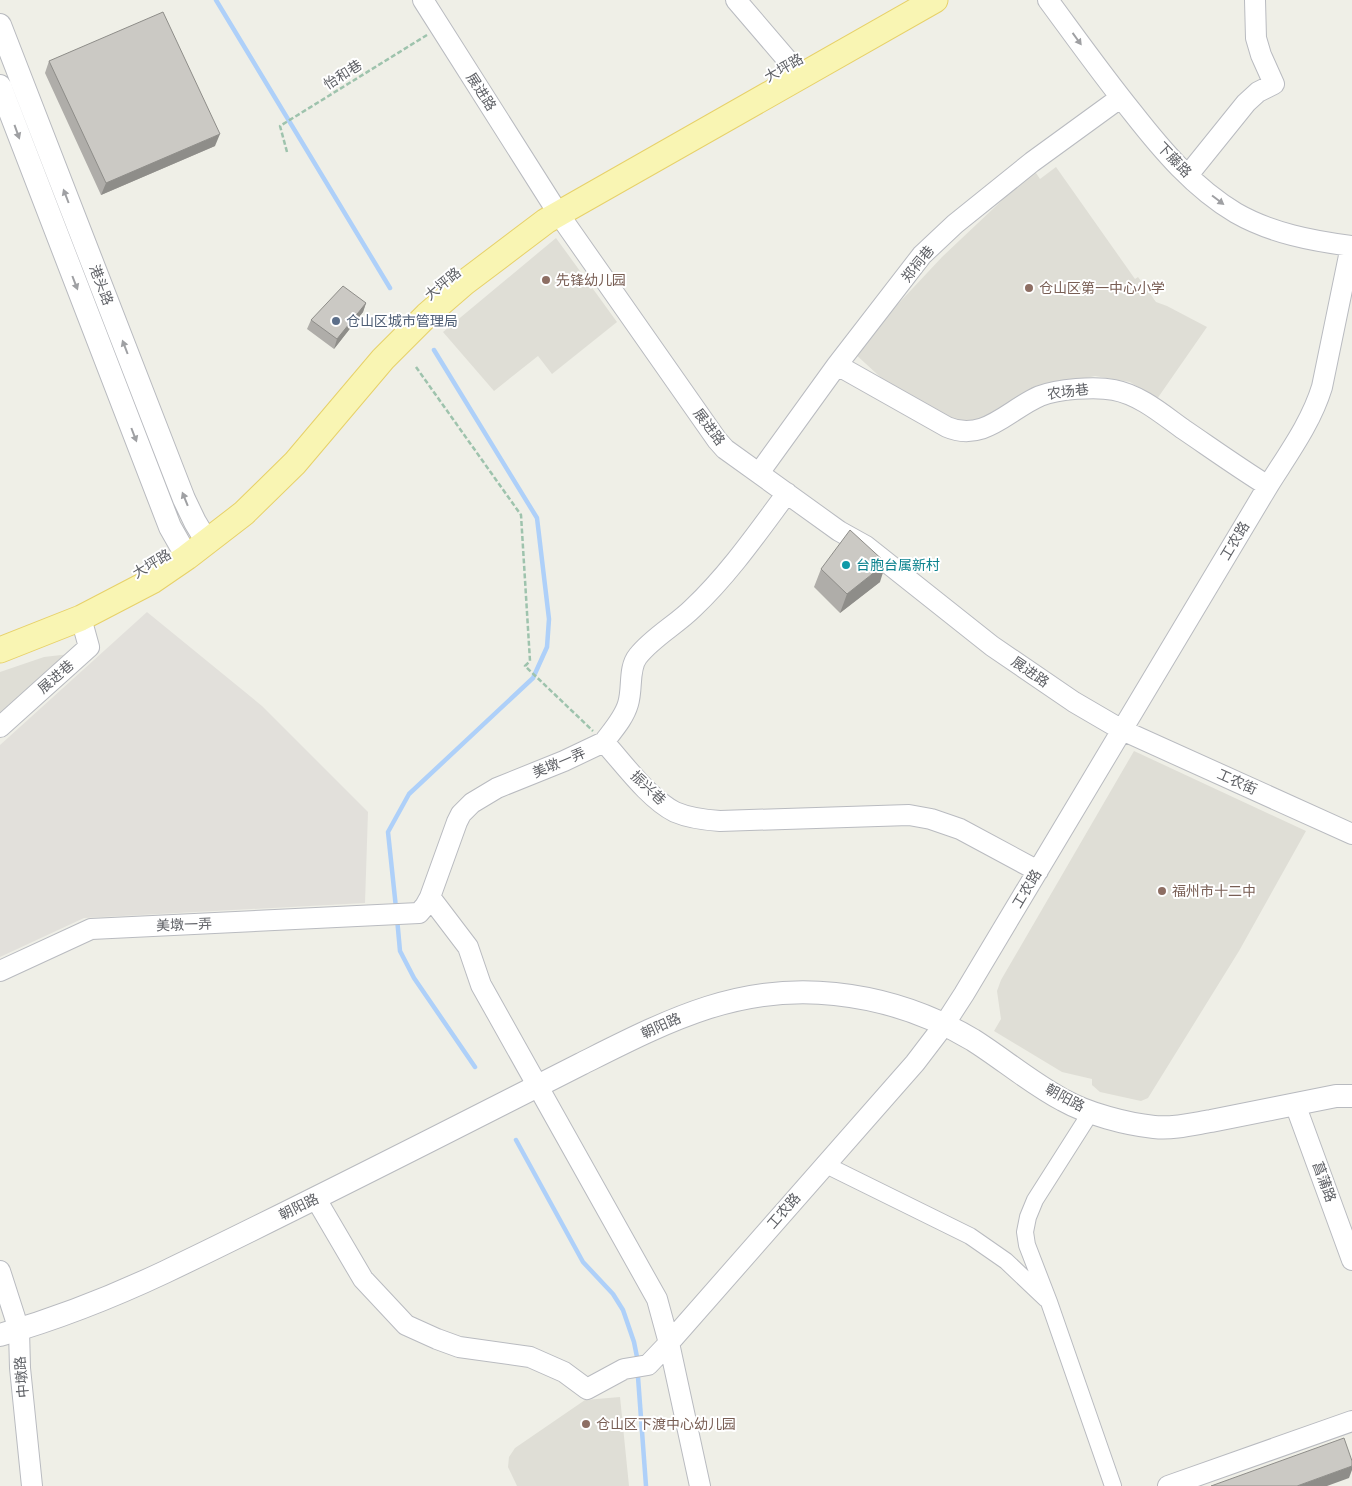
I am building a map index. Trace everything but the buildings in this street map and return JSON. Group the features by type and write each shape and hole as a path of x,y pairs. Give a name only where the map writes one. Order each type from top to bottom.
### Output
{"main road":[{"name":"大坪路","path":"0,634 89,600 156,563 184,552 204,537 266,475 394,338 423,310 487,265 555,207 796,70 905,0"},
{"path":"796,70 935,0"},
{"name":"港头路","path":"0,25 6,89 170,527 184,552"},
{"name":"港头路","path":"6,89 184,499 204,537"},
{"path":"0,650 82,618 152,581 184,552"},
{"name":"朝阳路","path":"9,1333 140,1284 316,1199 632,1038 677,1018 718,1003 758,995 798,992 851,996 888,1004 944,1025 973,1041 1060,1098 1091,1112 1146,1126 1166,1127 1256,1113 1336,1096 1352,1096"}],"street":[{"name":"展进路","path":"422,0 555,207 717,440 737,459 787,492 839,531 866,546 992,646 1074,702 1122,730"},
{"path":"736,0 796,70"},
{"name":"下藤路","path":"1048,0 1120,98 1158,145 1188,175 1222,204 1258,223 1289,234 1352,246"},
{"path":"1188,175 1246,102 1258,92 1274,84 1256,38 1255,0"},
{"name":"郑祠巷","path":"759,473 837,365 922,255 942,236 1032,162 1120,98"},
{"name":"工农路","path":"316,1199 366,1284 402,1322 411,1328 459,1347 530,1357 564,1372 587,1389 624,1369 648,1365 915,1063 944,1025 1308,422 1318,399 1352,246"},
{"name":"农场巷","path":"837,365 947,427 962,432 987,428 1036,398 1048,394 1094,389 1117,390 1147,403 1268,486"},
{"path":"604,742 621,720 628,705 632,668 639,654 692,609 711,590 729,570 787,492"},
{"name":"展进巷","path":"0,726 89,648 82,618"},
{"name":"工农街","path":"1122,730 1352,834"},
{"name":"振兴巷","path":"604,742 659,800 675,812 693,818 720,821 887,815 914,816 931,819 960,829 1038,871"},
{"name":"美墩一弄","path":"0,971 91,929 409,915 419,913 430,896 456,822 472,803 497,788 564,761 604,742"},
{"path":"430,896 468,947 481,985 657,1300 669,1343 700,1486"},
{"name":"菖蒲路","path":"1295,1104 1352,1260"},
{"path":"1091,1112 1035,1200 1025,1232 1027,1245 1049,1302 1113,1486"},
{"path":"824,1164 970,1236 1006,1260 1049,1302"},
{"name":"中墩路","path":"0,1271 9,1333 20,1368 32,1486"},
{"path":"1168,1486 1352,1421"}],"path":[{"name":"怡和巷","path":"287,152 280,126 439,27"},
{"path":"416,367 521,515 530,661 525,666 542,680 604,742"}],"shaded area":[{"name":"仓山区第一中心小学","path":"1056,167 1135,279 1138,277 1156,302 1207,327 1157,399 1130,382 1095,376 1029,392 996,414 961,424 889,385 853,352 942,257 1034,170 1040,179"},
{"name":"先锋幼儿园","path":"556,238 617,322 552,374 538,356 494,391 443,332"},
{"path":"147,612 262,706 368,812 365,903 84,918 0,957 0,745"},
{"path":"70,654 0,717 0,672 44,657"},
{"name":"福州市十二中","path":"1134,751 1306,831 1239,951 1148,1098 1141,1101 1100,1092 1092,1085 1092,1079 1062,1072 994,1031 1001,1019 997,991 1001,980"},
{"name":"仓山区下渡中心幼儿园","path":"620,1397 629,1486 517,1486 508,1467 509,1457 515,1448 585,1400"}],"waterway":[{"path":"216,0 390,288"},
{"path":"396,908 388,832 409,794 533,678 547,647 549,619 537,518 434,350"},
{"path":"397,918 400,951 414,978 475,1067"},
{"path":"516,1140 583,1262 613,1294 623,1310 637,1357"},
{"path":"638,1377 646,1486"}],"place":[{"name":"先锋幼儿园","path":"546,280"},
{"name":"仓山区第一中心小学","path":"1029,288"},
{"name":"仓山区城市管理局","path":"336,321"},
{"name":"台胞台属新村","path":"846,565"},
{"name":"福州市十二中","path":"1162,891"},
{"name":"仓山区下渡中心幼儿园","path":"586,1424"}]}
